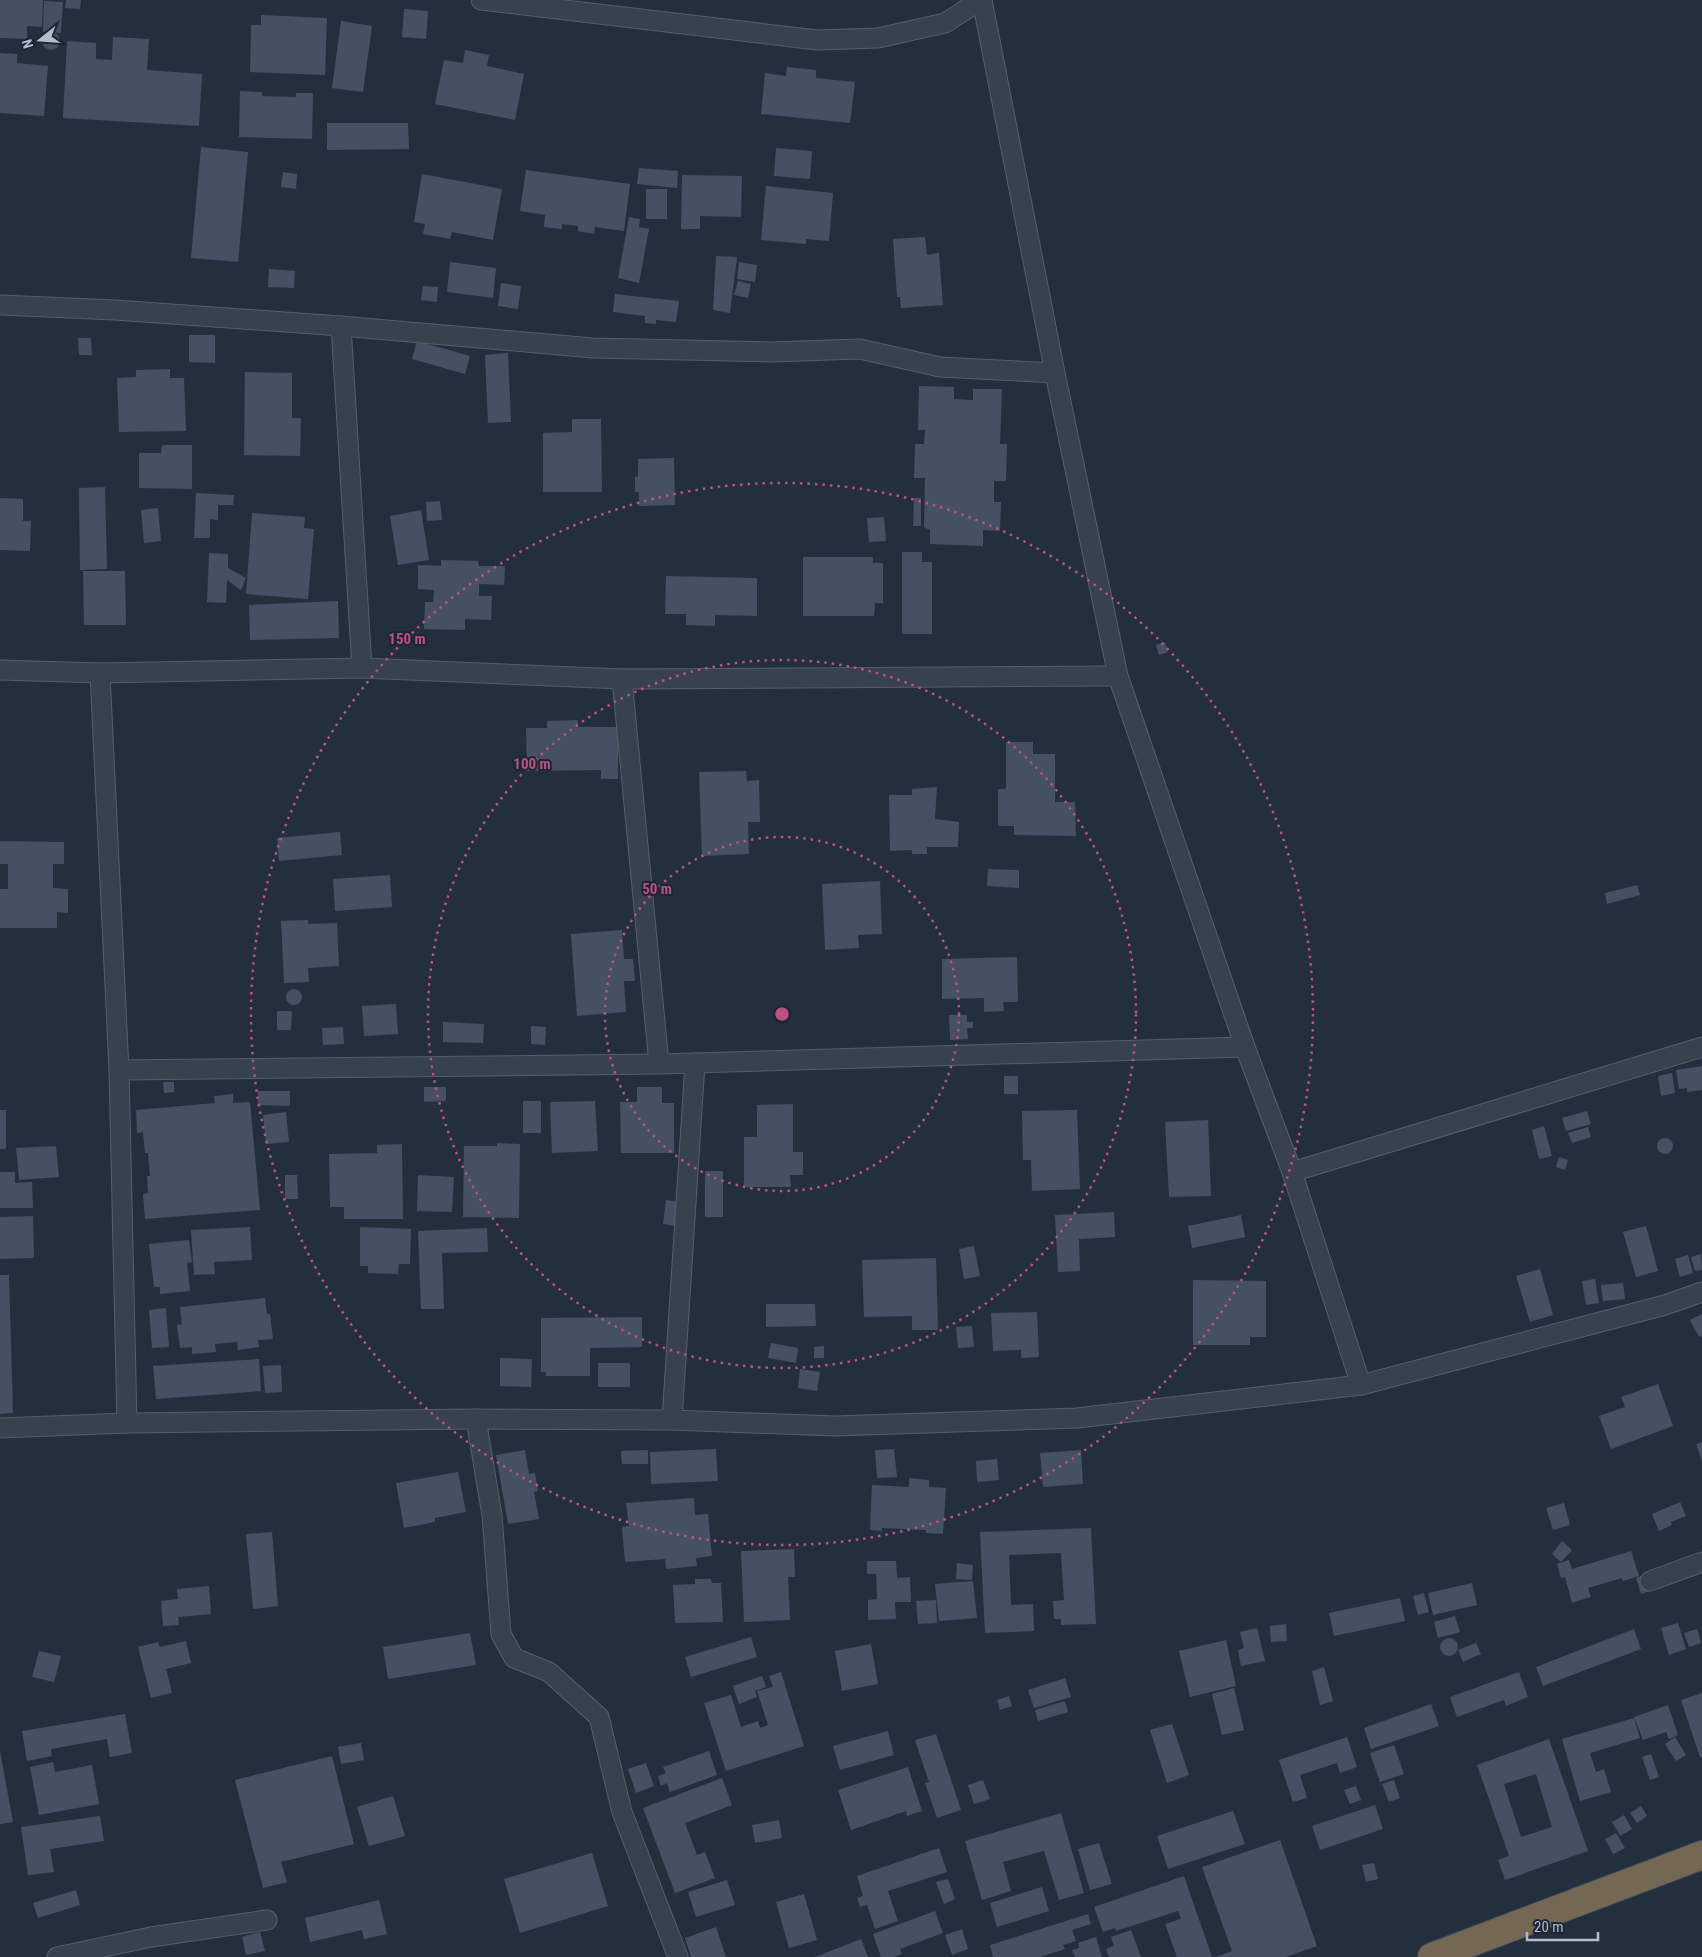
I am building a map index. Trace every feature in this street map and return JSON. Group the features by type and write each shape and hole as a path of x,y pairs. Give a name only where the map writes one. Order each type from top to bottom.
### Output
{"highway":[{"path":"1432,1957 1702,1855"}],"street":[{"path":"480,0 817,40 878,38 944,23 982,0 1054,373 1118,676 1245,1047 1292,1172 1362,1385"},
{"path":"0,305 115,310 341,326 593,348 771,352 860,350 940,367 1054,373"},
{"path":"341,326 362,668"},
{"path":"0,670 100,673 362,668 622,679 1118,676"},
{"path":"100,673 119,1070 127,1423"},
{"path":"622,679 659,1064"},
{"path":"119,1070 659,1064 1245,1047"},
{"path":"1292,1172 1702,1047"},
{"path":"672,1420 695,1063"},
{"path":"0,1428 127,1423 476,1419 672,1420 835,1426 1078,1418 1362,1385 1665,1305 1702,1292"},
{"path":"476,1419 492,1515 501,1634 514,1658 549,1672 599,1717 622,1812 678,1957"},
{"path":"1650,1580 1702,1562"},
{"path":"57,1957 151,1937 268,1920"}],"building":[{"path":"0,0 43,0 42,27 27,26 27,39 0,38"},
{"path":"66,0 81,0 80,9 65,8"},
{"path":"44,1 63,2 61,33 43,32"},
{"path":"404,9 428,11 426,39 402,37"},
{"path":"261,15 327,18 325,75 250,72 251,25 261,25"},
{"path":"341,21 372,26 363,92 332,88"},
{"path":"51,32 57,35 60,41 57,47 51,50 45,47 42,41 45,35"},
{"path":"113,37 149,39 147,70 202,74 199,126 63,118 67,41 96,43 96,59 112,60"},
{"path":"465,50 489,55 487,66 524,74 515,120 435,104 444,60 463,63"},
{"path":"0,53 17,54 17,63 48,66 44,116 0,113"},
{"path":"787,67 816,70 816,78 855,82 850,123 761,114 765,73 786,76"},
{"path":"240,91 262,92 262,96 296,97 296,93 313,93 312,139 239,137"},
{"path":"327,123 408,123 409,149 327,150"},
{"path":"201,147 248,152 238,262 191,258"},
{"path":"776,148 812,151 810,179 774,176"},
{"path":"639,168 678,171 677,188 637,184"},
{"path":"526,170 630,184 624,231 595,227 594,234 578,231 578,226 562,224 562,229 544,227 545,215 520,211"},
{"path":"283,172 297,174 296,189 281,187"},
{"path":"422,174 502,189 493,240 452,232 450,239 423,234 425,224 414,222"},
{"path":"682,175 742,176 741,217 700,216 700,229 681,229"},
{"path":"766,186 833,193 829,241 806,239 806,244 761,240"},
{"path":"646,189 667,189 667,219 646,219"},
{"path":"629,217 640,219 639,227 649,229 639,283 618,278"},
{"path":"925,237 927,255 939,253 943,305 901,308 900,297 897,297 893,239"},
{"path":"716,256 737,257 730,313 713,310"},
{"path":"450,262 496,268 493,298 447,292"},
{"path":"739,262 757,265 755,282 737,279"},
{"path":"269,269 295,271 294,288 268,287"},
{"path":"738,281 751,284 748,298 734,295"},
{"path":"501,283 521,286 518,309 498,306"},
{"path":"423,286 438,287 437,302 421,300"},
{"path":"615,294 679,301 676,322 656,320 656,324 645,323 645,316 613,312"},
{"path":"189,335 215,335 215,363 189,362"},
{"path":"78,338 91,338 92,355 79,355"},
{"path":"417,341 470,356 465,374 412,359"},
{"path":"508,353 511,422 488,423 485,355"},
{"path":"170,369 170,378 184,378 186,431 119,432 117,378 136,377 136,370"},
{"path":"245,372 292,373 292,418 301,418 300,456 244,455"},
{"path":"919,386 954,387 954,399 973,400 973,389 1002,389 1000,444 1007,444 1006,481 994,481 994,502 1001,502 1000,531 983,530 983,546 930,544 930,530 924,527 925,478 914,478 915,444 924,444 925,430 918,430"},
{"path":"572,419 601,419 602,492 543,492 543,433 572,432"},
{"path":"162,445 192,445 192,489 139,488 139,453 161,453"},
{"path":"674,458 675,505 639,506 639,492 635,492 635,477 638,477 638,459"},
{"path":"105,487 107,569 80,570 79,488"},
{"path":"196,493 234,495 233,505 218,505 218,520 210,519 210,538 194,538"},
{"path":"0,498 23,499 23,521 31,521 30,551 0,550"},
{"path":"914,498 921,498 921,526 913,526"},
{"path":"440,501 442,520 427,521 426,502"},
{"path":"158,508 161,541 144,543 141,510"},
{"path":"421,510 429,560 398,565 390,516"},
{"path":"252,513 305,517 304,528 314,529 308,599 246,594"},
{"path":"884,517 886,541 869,542 867,518"},
{"path":"902,552 922,552 922,562 932,562 932,634 902,634"},
{"path":"209,553 228,554 228,568 246,578 241,590 227,580 226,603 207,602"},
{"path":"803,557 873,557 873,563 883,563 883,603 875,603 874,616 803,616"},
{"path":"441,560 478,561 479,566 505,566 504,585 479,584 479,596 492,596 491,620 465,619 465,630 424,629 425,602 433,602 434,590 418,589 418,565 441,566"},
{"path":"83,571 125,571 126,625 84,625"},
{"path":"666,576 757,578 757,616 715,615 715,626 686,625 686,614 665,614"},
{"path":"338,601 339,638 250,640 249,605"},
{"path":"1165,642 1168,652 1159,655 1156,645"},
{"path":"578,720 578,727 618,727 618,779 601,779 601,770 527,771 526,728 547,728 547,721"},
{"path":"1006,742 1033,742 1033,754 1055,754 1055,802 1075,802 1076,836 1014,835 1014,826 998,826 998,789 1006,789"},
{"path":"746,771 747,781 759,780 760,822 748,822 749,854 702,856 699,772"},
{"path":"937,787 935,819 959,822 958,847 927,847 927,854 912,854 912,850 890,851 889,795 912,795 912,789"},
{"path":"340,832 342,855 279,861 277,838"},
{"path":"0,841 64,842 64,864 53,864 53,888 68,889 68,913 57,912 57,928 0,928 0,889 8,889 8,864 0,864"},
{"path":"988,869 1019,870 1019,888 987,886"},
{"path":"390,875 392,907 335,911 333,879"},
{"path":"880,881 882,934 858,935 859,948 825,950 822,884"},
{"path":"1637,885 1640,895 1607,904 1605,893"},
{"path":"308,920 308,924 337,923 339,966 308,968 309,982 284,983 281,921"},
{"path":"622,930 624,959 633,959 635,981 624,981 626,1012 577,1016 571,934"},
{"path":"1017,957 1018,1002 1003,1002 1004,1011 984,1012 984,998 942,999 942,959"},
{"path":"294,989 300,991 302,997 300,1003 294,1005 288,1003 286,997 288,991"},
{"path":"396,1004 398,1034 364,1036 362,1006"},
{"path":"277,1011 292,1011 291,1030 277,1030"},
{"path":"949,1015 967,1015 967,1022 973,1022 973,1028 967,1028 968,1039 950,1040"},
{"path":"443,1022 484,1024 483,1043 443,1042"},
{"path":"531,1026 546,1027 545,1045 531,1044"},
{"path":"343,1027 344,1044 323,1045 322,1028"},
{"path":"1702,1066 1702,1090 1687,1092 1687,1088 1679,1089 1676,1070"},
{"path":"1672,1073 1675,1093 1661,1096 1658,1076"},
{"path":"1004,1076 1018,1076 1018,1094 1004,1094"},
{"path":"163,1082 174,1082 174,1092 164,1093"},
{"path":"424,1087 446,1087 446,1101 424,1102"},
{"path":"637,1087 662,1087 662,1103 674,1103 674,1153 621,1153 620,1102 637,1102"},
{"path":"258,1091 290,1091 290,1106 258,1105"},
{"path":"233,1094 233,1103 250,1102 260,1210 145,1219 143,1194 148,1193 147,1176 150,1176 148,1153 145,1153 143,1132 137,1133 136,1110 215,1103 214,1096"},
{"path":"523,1101 541,1101 541,1133 523,1133"},
{"path":"595,1101 598,1151 552,1153 550,1102"},
{"path":"793,1104 793,1152 803,1152 803,1175 790,1175 791,1187 744,1187 744,1137 757,1137 757,1105"},
{"path":"0,1110 6,1110 6,1149 0,1149"},
{"path":"1077,1110 1080,1189 1032,1191 1031,1160 1023,1160 1022,1111"},
{"path":"1587,1111 1591,1124 1566,1131 1562,1118"},
{"path":"286,1112 289,1142 266,1144 263,1115"},
{"path":"1208,1120 1211,1196 1169,1197 1165,1122"},
{"path":"1544,1126 1552,1156 1539,1159 1532,1130"},
{"path":"1588,1127 1591,1137 1572,1143 1568,1133"},
{"path":"1662,1138 1668,1138 1673,1143 1671,1152 1662,1154 1657,1149 1657,1143"},
{"path":"497,1143 520,1144 519,1218 463,1217 464,1146 497,1146"},
{"path":"402,1144 403,1219 344,1219 344,1207 330,1207 329,1154 377,1153 377,1145"},
{"path":"56,1146 59,1177 19,1180 16,1148"},
{"path":"1559,1157 1568,1160 1565,1170 1556,1167"},
{"path":"705,1171 723,1171 723,1217 705,1217"},
{"path":"0,1172 15,1172 15,1183 32,1182 33,1208 0,1208"},
{"path":"285,1175 297,1175 298,1199 285,1199"},
{"path":"418,1175 454,1177 452,1212 417,1211"},
{"path":"666,1200 679,1202 676,1226 663,1224"},
{"path":"1114,1212 1115,1237 1079,1239 1080,1271 1058,1272 1055,1215"},
{"path":"1241,1215 1245,1237 1192,1248 1188,1226"},
{"path":"33,1216 34,1258 0,1259 0,1217"},
{"path":"1646,1226 1658,1271 1636,1277 1623,1232"},
{"path":"250,1227 252,1260 214,1262 215,1274 194,1275 191,1230"},
{"path":"360,1227 411,1229 410,1264 399,1264 398,1274 368,1273 368,1266 360,1266"},
{"path":"487,1228 488,1252 442,1253 444,1309 421,1309 418,1231"},
{"path":"189,1240 192,1262 187,1263 190,1291 160,1294 160,1287 154,1287 149,1244"},
{"path":"974,1246 980,1276 964,1279 959,1249"},
{"path":"1701,1254 1702,1270 1695,1271 1691,1257"},
{"path":"1688,1255 1693,1273 1680,1277 1675,1259"},
{"path":"936,1258 938,1330 912,1330 912,1316 864,1317 862,1260"},
{"path":"1540,1269 1553,1315 1530,1322 1516,1276"},
{"path":"0,1275 9,1275 13,1413 0,1414"},
{"path":"1595,1279 1599,1303 1586,1305 1582,1281"},
{"path":"1193,1280 1266,1281 1266,1337 1250,1337 1250,1345 1193,1345"},
{"path":"1623,1283 1625,1299 1603,1301 1601,1285"},
{"path":"265,1298 267,1314 270,1314 273,1339 258,1340 259,1347 238,1350 237,1342 215,1344 216,1352 192,1354 192,1347 180,1348 177,1325 182,1324 180,1307"},
{"path":"766,1304 815,1304 816,1326 766,1327"},
{"path":"166,1308 169,1347 152,1348 149,1310"},
{"path":"1037,1312 1039,1357 1021,1358 1021,1350 993,1351 991,1313"},
{"path":"1702,1314 1702,1336 1699,1337 1690,1320"},
{"path":"642,1317 642,1347 590,1348 590,1376 546,1376 546,1372 541,1372 541,1318"},
{"path":"972,1326 974,1347 958,1348 956,1327"},
{"path":"771,1343 798,1348 796,1363 768,1358"},
{"path":"824,1346 824,1358 814,1358 814,1347"},
{"path":"500,1358 532,1359 531,1387 500,1386"},
{"path":"259,1359 261,1391 156,1399 153,1366"},
{"path":"598,1363 630,1363 630,1387 598,1387"},
{"path":"281,1365 282,1392 265,1393 263,1366"},
{"path":"800,1369 820,1372 817,1391 798,1388"},
{"path":"1658,1384 1673,1426 1611,1449 1599,1416 1625,1407 1621,1397"},
{"path":"1702,1442 1702,1461 1696,1444"},
{"path":"716,1449 718,1481 651,1484 650,1452"},
{"path":"894,1449 897,1477 877,1478 875,1450"},
{"path":"525,1450 529,1474 535,1473 538,1491 534,1492 539,1519 508,1524 496,1455"},
{"path":"648,1450 648,1464 622,1464 621,1451"},
{"path":"1081,1450 1083,1484 1043,1487 1040,1453"},
{"path":"997,1459 999,1480 977,1482 976,1461"},
{"path":"458,1472 466,1512 435,1518 435,1522 404,1528 396,1483"},
{"path":"909,1478 929,1480 929,1487 946,1488 943,1534 926,1533 926,1530 882,1528 882,1531 870,1530 872,1485 909,1487"},
{"path":"694,1498 695,1515 708,1514 712,1556 696,1558 697,1566 666,1569 665,1559 625,1562 622,1527 629,1526 626,1503"},
{"path":"1680,1502 1686,1516 1671,1522 1672,1525 1659,1531 1652,1514"},
{"path":"1564,1503 1570,1525 1553,1530 1546,1508"},
{"path":"1091,1528 1096,1624 1061,1625 1061,1619 1054,1619 1053,1601 1064,1600 1061,1553 1009,1555 1011,1605 1033,1604 1034,1631 985,1633 980,1532"},
{"path":"272,1532 278,1606 253,1609 246,1534"},
{"path":"1562,1541 1572,1550 1561,1562 1552,1554"},
{"path":"794,1549 795,1577 788,1577 790,1620 744,1622 741,1551"},
{"path":"1631,1551 1639,1576 1623,1581 1622,1578 1588,1588 1591,1597 1572,1603 1565,1577 1561,1578 1557,1564 1569,1560 1572,1569"},
{"path":"867,1561 896,1561 897,1578 910,1577 911,1602 895,1602 896,1619 868,1620 868,1600 877,1599 876,1574 867,1574"},
{"path":"957,1563 973,1565 972,1580 956,1579"},
{"path":"1645,1575 1650,1591 1641,1594 1636,1578"},
{"path":"695,1579 711,1579 712,1583 721,1583 723,1622 675,1623 673,1585 695,1584"},
{"path":"973,1581 977,1618 939,1621 935,1584"},
{"path":"1472,1583 1477,1605 1433,1615 1428,1593"},
{"path":"209,1586 211,1614 178,1617 179,1625 163,1626 161,1601 178,1599 177,1589"},
{"path":"1424,1593 1429,1612 1418,1615 1413,1596"},
{"path":"1400,1598 1405,1621 1334,1636 1329,1613"},
{"path":"936,1600 937,1623 918,1624 916,1601"},
{"path":"1455,1616 1460,1632 1438,1638 1434,1622"},
{"path":"1678,1623 1686,1649 1669,1655 1661,1628"},
{"path":"1286,1624 1287,1641 1271,1642 1270,1626"},
{"path":"1257,1628 1265,1661 1241,1666 1238,1650 1244,1648 1240,1632"},
{"path":"1634,1629 1641,1649 1543,1686 1536,1667"},
{"path":"1697,1629 1701,1643 1689,1647 1684,1633"},
{"path":"470,1633 476,1665 388,1679 383,1647"},
{"path":"751,1637 757,1657 691,1677 685,1657"},
{"path":"1449,1638 1455,1641 1458,1647 1455,1653 1449,1656 1443,1653 1440,1647 1443,1641"},
{"path":"1226,1640 1236,1686 1190,1697 1179,1651"},
{"path":"186,1641 191,1663 166,1669 172,1693 151,1698 138,1647 158,1642 160,1647"},
{"path":"1476,1643 1481,1654 1463,1662 1458,1650"},
{"path":"871,1644 878,1684 842,1691 835,1651"},
{"path":"39,1651 61,1656 54,1682 32,1677"},
{"path":"1324,1667 1333,1701 1320,1705 1312,1671"},
{"path":"781,1672 804,1746 726,1771 704,1703 731,1695 741,1727 758,1721 760,1728 768,1725 757,1691 773,1687 769,1676"},
{"path":"1519,1672 1528,1697 1506,1706 1504,1700 1457,1717 1450,1697"},
{"path":"762,1676 766,1687 755,1691 757,1697 739,1704 733,1686"},
{"path":"1065,1678 1071,1697 1034,1708 1028,1690"},
{"path":"1234,1688 1244,1730 1222,1735 1212,1694"},
{"path":"1702,1693 1702,1757 1700,1757 1681,1700"},
{"path":"1009,1696 1012,1706 1000,1710 997,1700"},
{"path":"1065,1701 1068,1712 1038,1721 1035,1710"},
{"path":"1431,1704 1439,1726 1371,1749 1364,1728"},
{"path":"1668,1705 1678,1735 1669,1739 1666,1732 1643,1740 1634,1717"},
{"path":"125,1714 132,1753 110,1757 107,1739 51,1749 52,1756 27,1761 22,1731"},
{"path":"1634,1718 1640,1738 1590,1753 1596,1772 1604,1769 1611,1792 1580,1801 1562,1739"},
{"path":"1172,1724 1189,1775 1167,1783 1150,1730"},
{"path":"888,1731 894,1755 840,1770 833,1746"},
{"path":"936,1734 961,1810 937,1818 925,1783 929,1782 915,1740"},
{"path":"1347,1737 1357,1767 1340,1773 1337,1763 1300,1775 1307,1798 1293,1802 1279,1760"},
{"path":"1675,1737 1686,1755 1676,1761 1665,1744"},
{"path":"1549,1739 1588,1851 1505,1880 1498,1860 1509,1856 1477,1765","holes":["1536,1774 1552,1827 1521,1837 1504,1784"]},
{"path":"361,1743 364,1760 341,1764 338,1747"},
{"path":"1394,1745 1404,1774 1380,1782 1370,1753"},
{"path":"0,1751 13,1822 0,1824"},
{"path":"709,1751 717,1775 670,1792 667,1783 661,1786 658,1776 666,1773 663,1767"},
{"path":"1651,1754 1659,1777 1650,1780 1642,1757"},
{"path":"332,1756 354,1844 281,1862 287,1882 263,1888 235,1780"},
{"path":"53,1762 55,1772 92,1765 99,1804 39,1815 30,1767"},
{"path":"646,1763 654,1786 636,1793 628,1769"},
{"path":"908,1767 922,1811 907,1816 906,1811 851,1830 838,1790"},
{"path":"722,1778 732,1805 685,1823 697,1855 705,1852 715,1878 675,1893 643,1808"},
{"path":"983,1780 990,1799 974,1804 968,1785"},
{"path":"1394,1780 1400,1798 1389,1802 1382,1784"},
{"path":"1356,1786 1361,1800 1350,1804 1344,1790"},
{"path":"393,1796 405,1836 369,1846 357,1807"},
{"path":"1375,1805 1383,1829 1320,1850 1312,1826"},
{"path":"1641,1806 1647,1816 1637,1823 1630,1813"},
{"path":"1233,1811 1245,1844 1168,1869 1157,1836"},
{"path":"1061,1813 1084,1893 1059,1900 1044,1851 1003,1862 1011,1891 982,1900 965,1841"},
{"path":"1624,1815 1632,1829 1620,1836 1612,1822"},
{"path":"100,1816 104,1841 50,1849 54,1872 28,1875 21,1827"},
{"path":"779,1820 782,1838 755,1843 752,1825"},
{"path":"1616,1833 1625,1848 1613,1854 1605,1839"},
{"path":"1280,1840 1317,1946 1286,1957 1216,1957 1232,1951 1202,1867"},
{"path":"1099,1843 1112,1884 1090,1890 1078,1849"},
{"path":"939,1848 947,1872 888,1891 898,1921 875,1929 867,1905 860,1907 857,1898 863,1896 857,1876"},
{"path":"592,1853 608,1906 520,1933 504,1879"},
{"path":"1374,1863 1378,1879 1366,1882 1362,1865"},
{"path":"1184,1876 1212,1957 1177,1957 1165,1924 1181,1919 1178,1911 1116,1931 1115,1928 1103,1932 1094,1907"},
{"path":"948,1879 955,1899 944,1904 936,1882"},
{"path":"727,1880 735,1905 696,1917 688,1892"},
{"path":"1042,1887 1049,1911 997,1927 990,1903"},
{"path":"76,1890 80,1905 38,1918 33,1903"},
{"path":"804,1894 817,1940 789,1948 776,1902"},
{"path":"379,1900 387,1934 364,1939 362,1930 310,1942 305,1918"},
{"path":"935,1911 943,1933 900,1949 902,1954 894,1957 881,1957 873,1934"},
{"path":"1088,1914 1091,1924 1072,1930 1076,1941 1063,1945 1065,1949 1040,1957 993,1957 990,1945"},
{"path":"716,1927 726,1957 691,1957 685,1938"},
{"path":"962,1929 968,1949 952,1955 945,1935"},
{"path":"1131,1930 1141,1957 1109,1957 1106,1949 1114,1946 1111,1937"},
{"path":"260,1932 265,1951 246,1955 242,1937"},
{"path":"1096,1937 1102,1957 1075,1957 1072,1950 1079,1948 1078,1943"},
{"path":"861,1939 868,1957 815,1957"}]}
